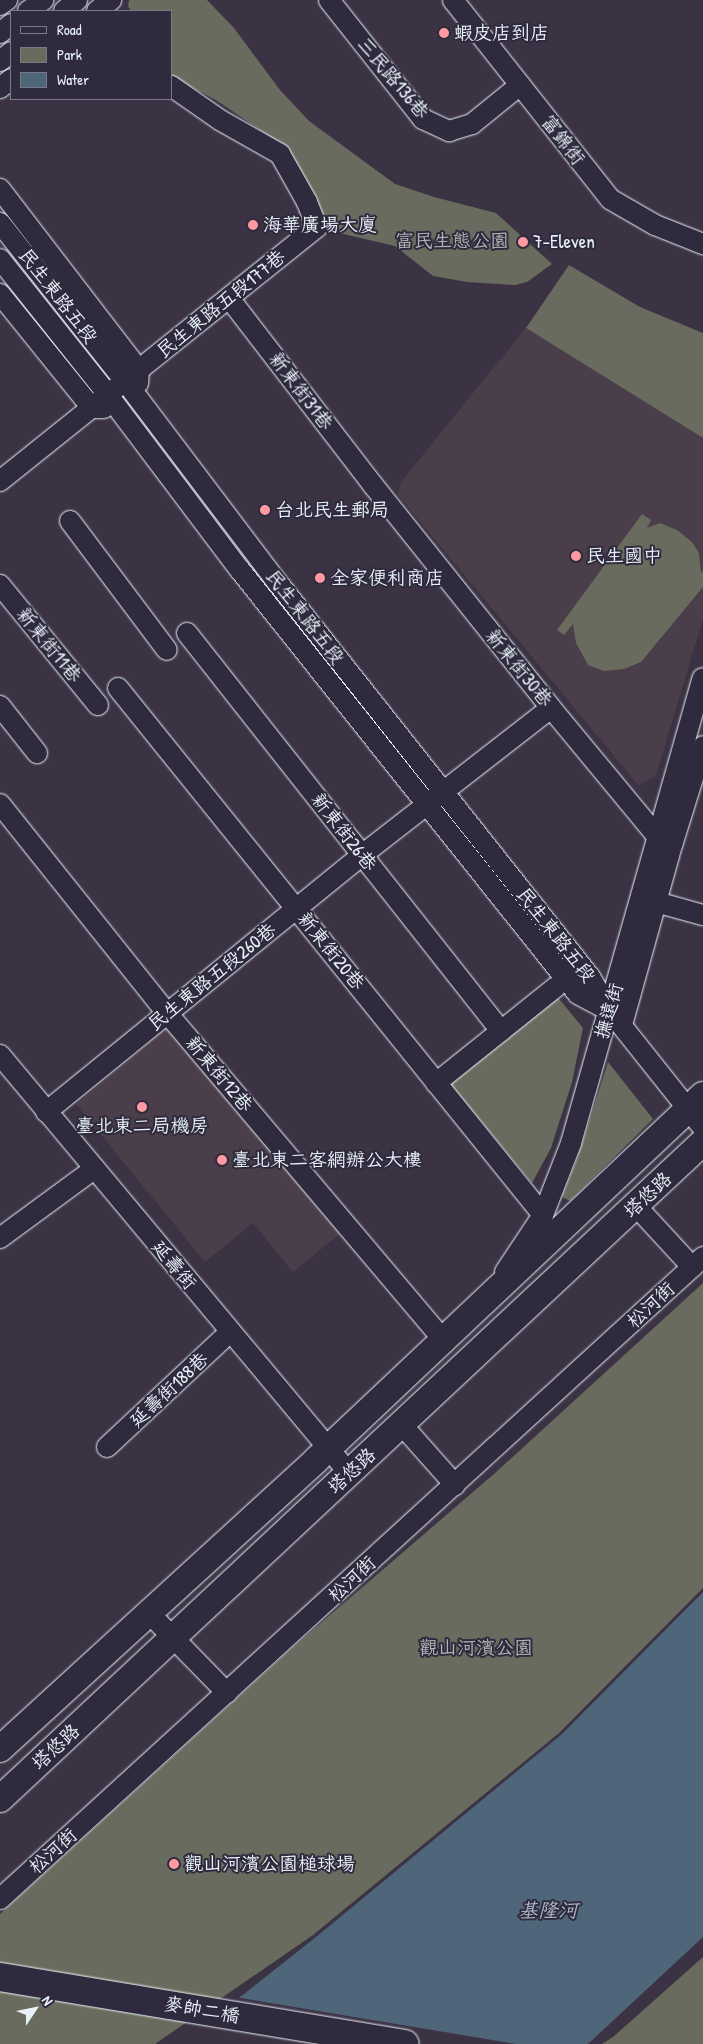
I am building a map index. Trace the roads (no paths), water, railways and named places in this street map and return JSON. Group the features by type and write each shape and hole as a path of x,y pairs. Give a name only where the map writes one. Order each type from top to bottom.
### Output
{"highway":[{"name":"麥帥二橋","path":"0,1968 13,1979 404,2044"},
{"name":"麥帥二橋","path":"0,1995 294,2044"}],"main road":[{"name":"塔悠路","path":"0,1749 327,1449 465,1319 698,1111"},
{"name":"塔悠路","path":"0,1799 703,1142"}],"street":[{"path":"0,5 7,0"},
{"path":"29,10 43,0"},
{"path":"65,10 77,0"},
{"path":"99,10 111,0"},
{"name":"三民路136巷","path":"328,0 423,119 449,131 472,124 520,85"},
{"name":"富錦街","path":"453,0 610,199 655,224 703,244"},
{"path":"0,33 10,25"},
{"path":"0,61 10,53"},
{"path":"0,88 10,80"},
{"name":"民生東路五段177巷","path":"0,481 92,408 113,402 132,375 317,227 307,202 280,154 220,120 172,87"},
{"path":"0,189 132,375"},
{"name":"民生東路五段","path":"0,223 132,375 137,397 273,577 590,977 616,1018 698,1111"},
{"name":"民生東路五段","path":"0,259 113,402 240,570 578,994 616,1018"},
{"path":"0,294 92,408"},
{"name":"新東街31巷","path":"229,298 373,485"},
{"name":"新東街30巷","path":"373,485 551,708 665,839"},
{"path":"70,521 166,650"},
{"name":"新東街11巷","path":"0,585 98,705"},
{"name":"新東街26巷","path":"187,633 501,1031"},
{"name":"撫遠街","path":"616,1018 632,996 656,902 665,839 665,806 703,678"},
{"name":"新東街20巷","path":"118,688 543,1215"},
{"path":"0,706 37,753"},
{"name":"民生東路五段260巷","path":"46,1112 362,855 551,708"},
{"name":"撫遠街","path":"465,1319 508,1268 543,1215 616,1018 665,839 696,798 703,746"},
{"path":"665,806 696,798"},
{"name":"新東街12巷","path":"0,804 167,1013 443,1340"},
{"path":"656,902 703,916"},
{"path":"436,1082 556,987"},
{"name":"延壽街","path":"3,1066 46,1112 349,1474"},
{"path":"0,1238 94,1169"},
{"path":"636,1206 698,1262"},
{"name":"松河街","path":"0,1899 698,1262"},
{"name":"延壽街188巷","path":"107,1447 230,1332"},
{"path":"402,1425 455,1485"},
{"path":"148,1612 227,1693"}],"water":[{"name":"基隆河","path":"703,1592 703,1937 588,2044 175,2044 244,1994 316,1937 562,1734"}],"place":[{"name":"蝦皮店到店","path":"444,33"},
{"name":"海華廣場大廈","path":"253,225"},
{"name":"7-Eleven","path":"523,242"},
{"name":"台北民生郵局","path":"265,510"},
{"name":"民生國中","path":"576,556"},
{"name":"全家便利商店","path":"320,578"},
{"name":"臺北東二局機房","path":"142,1107"},
{"name":"臺北東二客網辦公大樓","path":"222,1160"},
{"name":"觀山河濱公園槌球場","path":"174,1864"}],"park label":[{"name":"富民生態公園","path":"452,241"},
{"name":"觀山河濱公園","path":"476,1648"}]}
